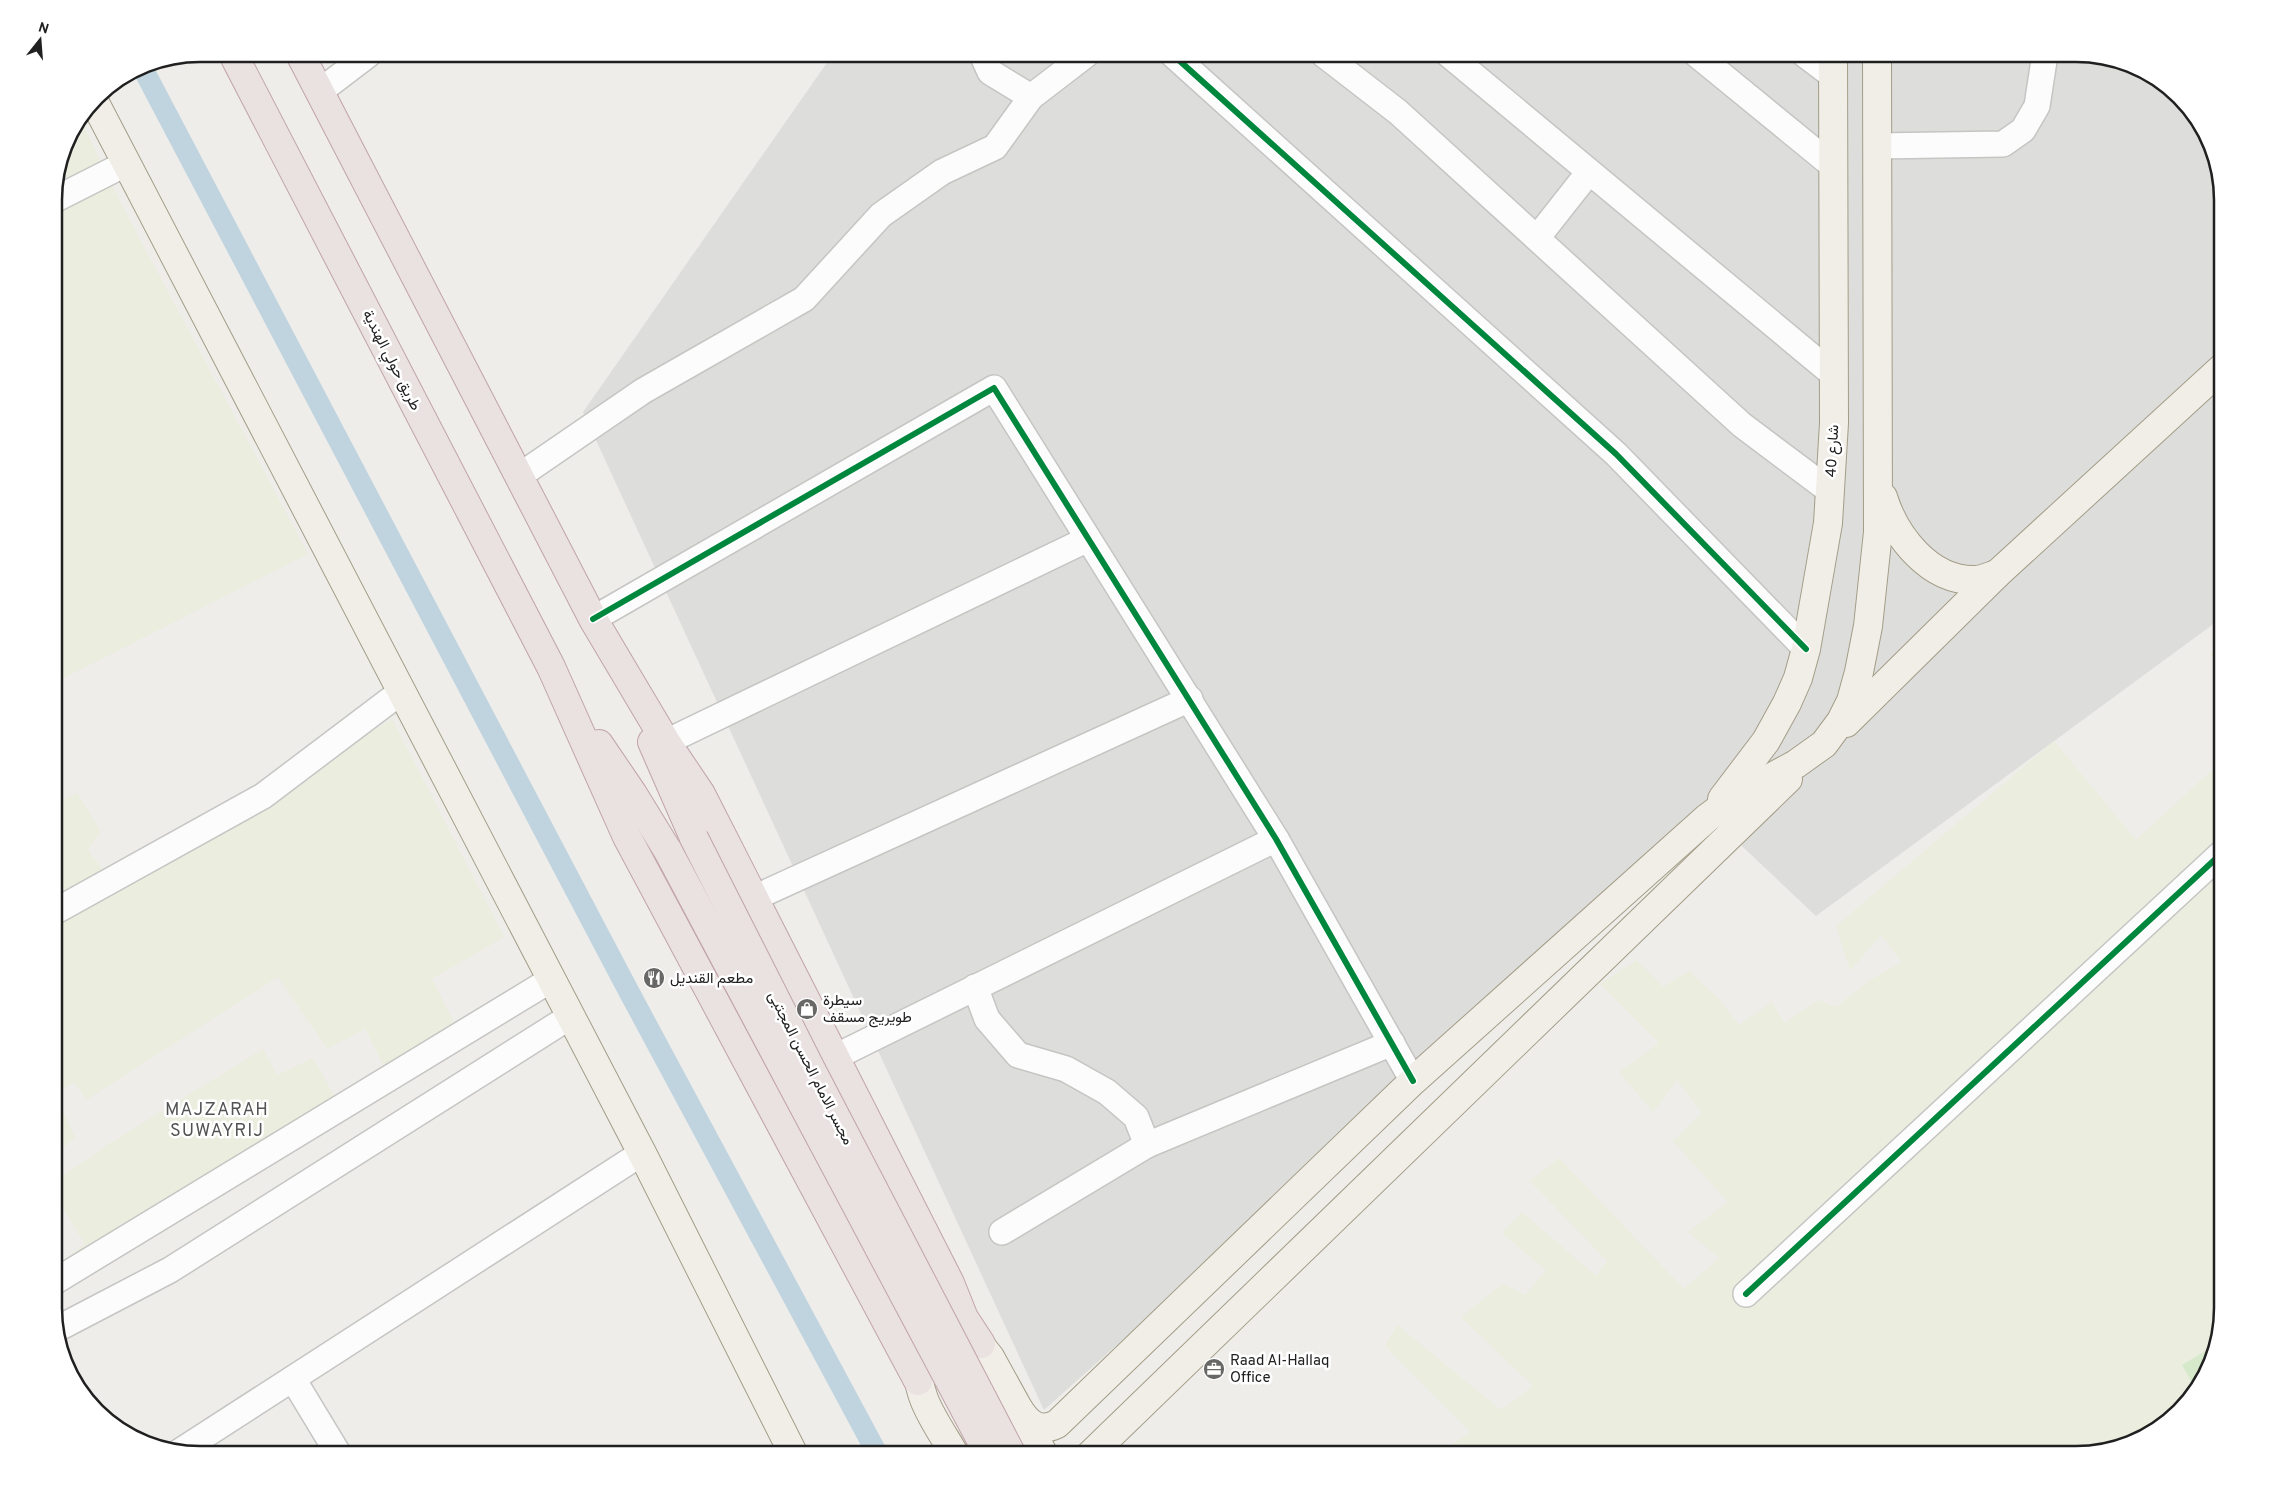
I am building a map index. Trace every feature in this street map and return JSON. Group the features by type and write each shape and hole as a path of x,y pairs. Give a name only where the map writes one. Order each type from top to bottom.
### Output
{"highway":[{"name":"طريق حولي الهندية","path":"238,63 550,667"},
{"path":"304,63 593,618 666,742 701,794 950,1283 964,1318 981,1344"},
{"name":"مجسر الامام الحسن المجتبى","path":"609,647 647,727 694,838 811,1069 1007,1446"},
{"name":"مجسر الامام الحسن المجتبى","path":"550,667 668,851 984,1446"},
{"path":"550,667 627,837 918,1382"},
{"path":"886,1322 911,1332 920,1331 936,1324 947,1310 950,1283"}],"main road":[{"path":"1018,1408 1025,1419 1034,1426 1048,1428 1057,1424 1414,1080 1706,818 1736,797 1796,764 1824,744 1841,721 1851,700 1859,672 1868,626 1878,532 1877,63"},
{"name":"شارع 40","path":"1706,818 1738,781 1766,741 1788,703 1798,678 1806,649 1828,523 1834,423 1833,65"},
{"path":"98,109 642,1153 789,1446"},
{"path":"1099,1446 1997,574 2214,375"},
{"path":"1879,484 1895,528 1912,549 1932,566 1954,578 1976,580 1997,574"},
{"path":"950,1446 925,1400 918,1382 921,1358 932,1344 946,1337 963,1336 981,1344 1039,1446"}],"street":[{"path":"319,92 357,63"},
{"path":"986,63 990,72 1031,96"},
{"path":"519,476 643,392 804,299 881,215 942,172 995,147 1031,96 1076,63"},
{"path":"1182,63 1616,454 1806,649"},
{"path":"1335,63 1398,112 1742,425 1830,491"},
{"path":"1459,63 1834,375"},
{"path":"1707,63 1833,166"},
{"path":"1877,146 2003,144 2023,130 2037,106 2044,63"},
{"path":"63,195 127,163"},
{"path":"1537,238 1590,172"},
{"path":"593,618 994,388 1276,839 1414,1080"},
{"path":"666,742 1088,539"},
{"path":"63,903 264,796 402,692"},
{"path":"754,898 1190,699"},
{"path":"835,1057 1276,839"},
{"path":"1746,1294 2214,860"},
{"path":"63,1277 552,979"},
{"path":"974,987 987,1019 1018,1055 1066,1069 1106,1092 1136,1117 1147,1145"},
{"path":"64,1324 170,1270 571,1016"},
{"path":"1002,1232 1147,1145 1392,1043"},
{"path":"189,1446 642,1153"},
{"path":"293,1379 334,1446"}],"shaded area":[{"path":"827,63 2094,64 2112,67 2145,81 2167,97 2180,110 2191,124 2204,148 2210,165 2213,183 2214,624 1816,916 1710,816 1044,1410 583,412"},
{"path":"84,127 119,200 308,554 63,678 63,192 67,165 73,148"},
{"path":"2214,650 2214,659 2209,653"},
{"path":"392,719 504,937 432,979 456,1026 385,1068 365,1029 327,1049 278,977 86,1100 74,1082 63,1088 63,800 77,793 101,832 88,849 117,891"},
{"path":"2054,741 2136,840 2214,768 2214,1317 2208,1349 2182,1365 2192,1383 2191,1385 2167,1412 2153,1423 2121,1439 2094,1445 1451,1446 1470,1432 1385,1346 1397,1325 1501,1410 1533,1386 1461,1317 1503,1284 1525,1295 1546,1270 1502,1233 1522,1212 1596,1276 1607,1261 1530,1181 1559,1158 1684,1289 1719,1258 1688,1232 1728,1202 1673,1141 1702,1113 1677,1080 1653,1112 1619,1072 1659,1043 1600,984 1637,960 1663,987 1689,971 1720,1000 1739,1025 1772,1002 1785,1023 1818,1000 1836,1007 1870,980 1902,962 1881,935 1850,971 1836,926"},
{"path":"263,1049 277,1075 313,1058 335,1097 63,1270 63,1260 85,1244 63,1209 63,1176 107,1145"},
{"path":"63,1111 75,1138 63,1148"}],"green space":[{"path":"2208,1349 2192,1383 2182,1365"}],"waterway":[{"path":"146,74 628,990 873,1446"}],"cycle path":[{"path":"1182,63 1616,454 1806,649"},
{"path":"593,619 994,388 1276,839 1413,1081"},
{"path":"1746,1294 2214,860"}],"place":[{"name":"مطعم القنديل","path":"654,978"},
{"name":"سيطرة طويريج مسقف","path":"807,1009"},
{"name":"Raad Al-Hallaq Office","path":"1214,1369"}],"district":[{"name":"MAJZARAH SUWAYRIJ","path":"217,1119"}]}
